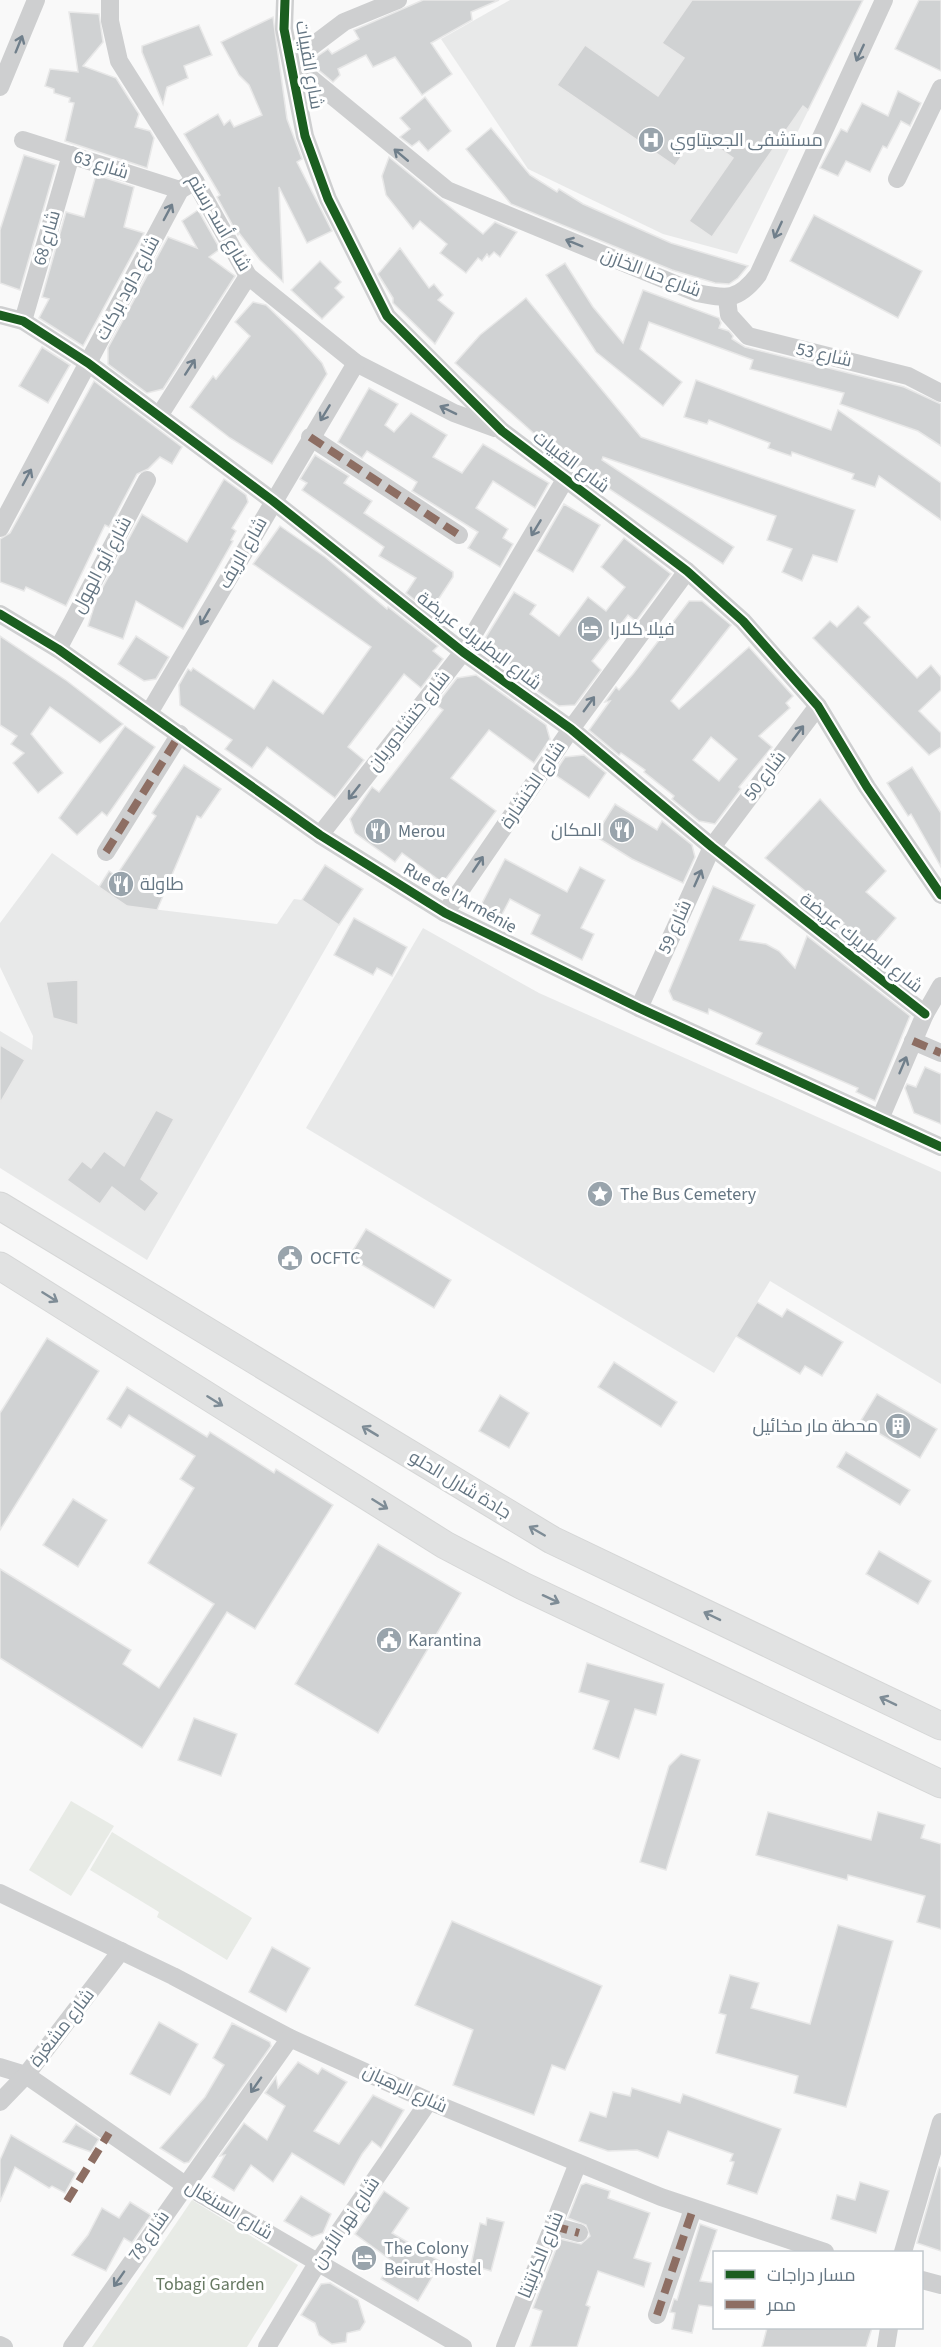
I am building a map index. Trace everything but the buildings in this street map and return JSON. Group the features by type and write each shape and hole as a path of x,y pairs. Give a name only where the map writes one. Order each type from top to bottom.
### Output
{"highway":[{"name":"جادة شارل الحلو","path":"0,1206 552,1540 941,1726"},
{"path":"0,1266 445,1545 523,1586 941,1784"}],"street":[{"path":"0,87 36,0"},
{"name":"شارع أسد رستم","path":"110,0 110,21 119,62 188,186 248,276 356,363 454,413 502,431"},
{"name":"شارع القبيات","path":"285,0 284,29 305,136 328,199 387,316 502,431 687,571 743,621 818,706 867,787 935,872 941,895"},
{"path":"291,62 344,22 398,0"},
{"path":"727,298 742,293 758,275 884,0"},
{"name":"شارع حنا الخازن","path":"291,62 447,190 697,293 727,298"},
{"path":"897,179 941,88"},
{"name":"شارع 63","path":"22,140 188,186"},
{"name":"شارع 68","path":"23,321 71,155"},
{"name":"شارع داود بركات","path":"0,528 88,363 188,186"},
{"path":"159,416 248,276"},
{"name":"شارع 53","path":"727,298 729,315 748,336 881,368 927,384 941,393"},
{"name":"شارع البطريرك عريضة","path":"0,315 23,321 88,363 273,501 463,652 571,729 712,847 925,1014"},
{"name":"شارع الريف","path":"149,713 310,437 356,363"},
{"path":"310,437 459,535"},
{"name":"شارع ختشادوريان","path":"320,835 463,652 566,478"},
{"name":"شارع أبو الهول","path":"58,649 147,480"},
{"name":"شارع الخنشارة","path":"446,912 571,729 687,571"},
{"name":"Rue de l'Arménie","path":"0,614 58,649 320,835 446,912 639,1008 941,1147"},
{"name":"شارع 50","path":"712,847 818,706"},
{"path":"106,852 180,734"},
{"name":"شارع 59","path":"639,1008 712,847"},
{"path":"880,1119 925,1014 941,986"},
{"path":"914,1041 941,1053"},
{"name":"شارع الرهبان","path":"0,1893 121,1951 290,2037 429,2101 693,2209 819,2251"},
{"name":"شارع مشغرة","path":"0,2102 26,2075 121,1951"},
{"name":"شارع 78","path":"72,2347 290,2037"},
{"name":"شارع السنغال","path":"0,2067 26,2075 186,2184 463,2347"},
{"name":"شارع نهر الأردن","path":"267,2347 318,2262 429,2101"},
{"path":"904,2251 941,2122"},
{"name":"شارع الكرنتيتا","path":"505,2347 578,2163"},
{"path":"657,2315 693,2209"},
{"path":"553,2226 579,2233"},
{"path":"923,2280 941,2285"},
{"path":"886,2347 889,2329"}],"shaded area":[{"name":"مستشفى الجعيتاوي","path":"510,0 863,0 737,254 663,234 528,169 441,39"},
{"path":"52,853 127,906 277,924 294,899 302,900 339,925 147,1260 0,1168 0,1031 32,1050 33,1036 0,967 0,923"},
{"path":"423,928 539,993 941,1172 941,1384 770,1281 714,1373 306,1128"}],"green space":[{"path":"71,1801 114,1826 71,1896 29,1870"},
{"path":"112,1832 252,1918 227,1960 157,1917 159,1912 90,1870"},
{"name":"Tobagi Garden","path":"192,2200 298,2265 247,2347 92,2347"}],"marked path":[{"path":"310,437 459,535"},
{"path":"106,852 180,734"},
{"path":"913,1041 941,1053"},
{"path":"67,2201 109,2133"},
{"path":"657,2315 693,2209"},
{"path":"553,2226 579,2233"}],"cycle path":[{"path":"285,0 284,29 305,136 328,199 387,316 502,431 687,571 743,621 818,706 867,787 941,895"},
{"path":"0,315 23,321 88,363 273,501 463,652 571,729 712,847 925,1014"},
{"path":"0,614 58,649 320,835 445,913 639,1008 941,1147"}],"place":[{"name":"مستشفى الجعيتاوي","path":"651,140"},
{"name":"فيلا كلارا","path":"590,629"},
{"name":"المكان","path":"622,830"},
{"name":"Merou","path":"378,831"},
{"name":"طاولة","path":"121,884"},
{"name":"The Bus Cemetery","path":"600,1194"},
{"name":"OCFTC","path":"290,1258"},
{"name":"محطة مار مخائيل","path":"898,1426"},
{"name":"Karantina","path":"389,1640"},
{"name":"The Colony Beirut Hostel","path":"364,2258"}]}
